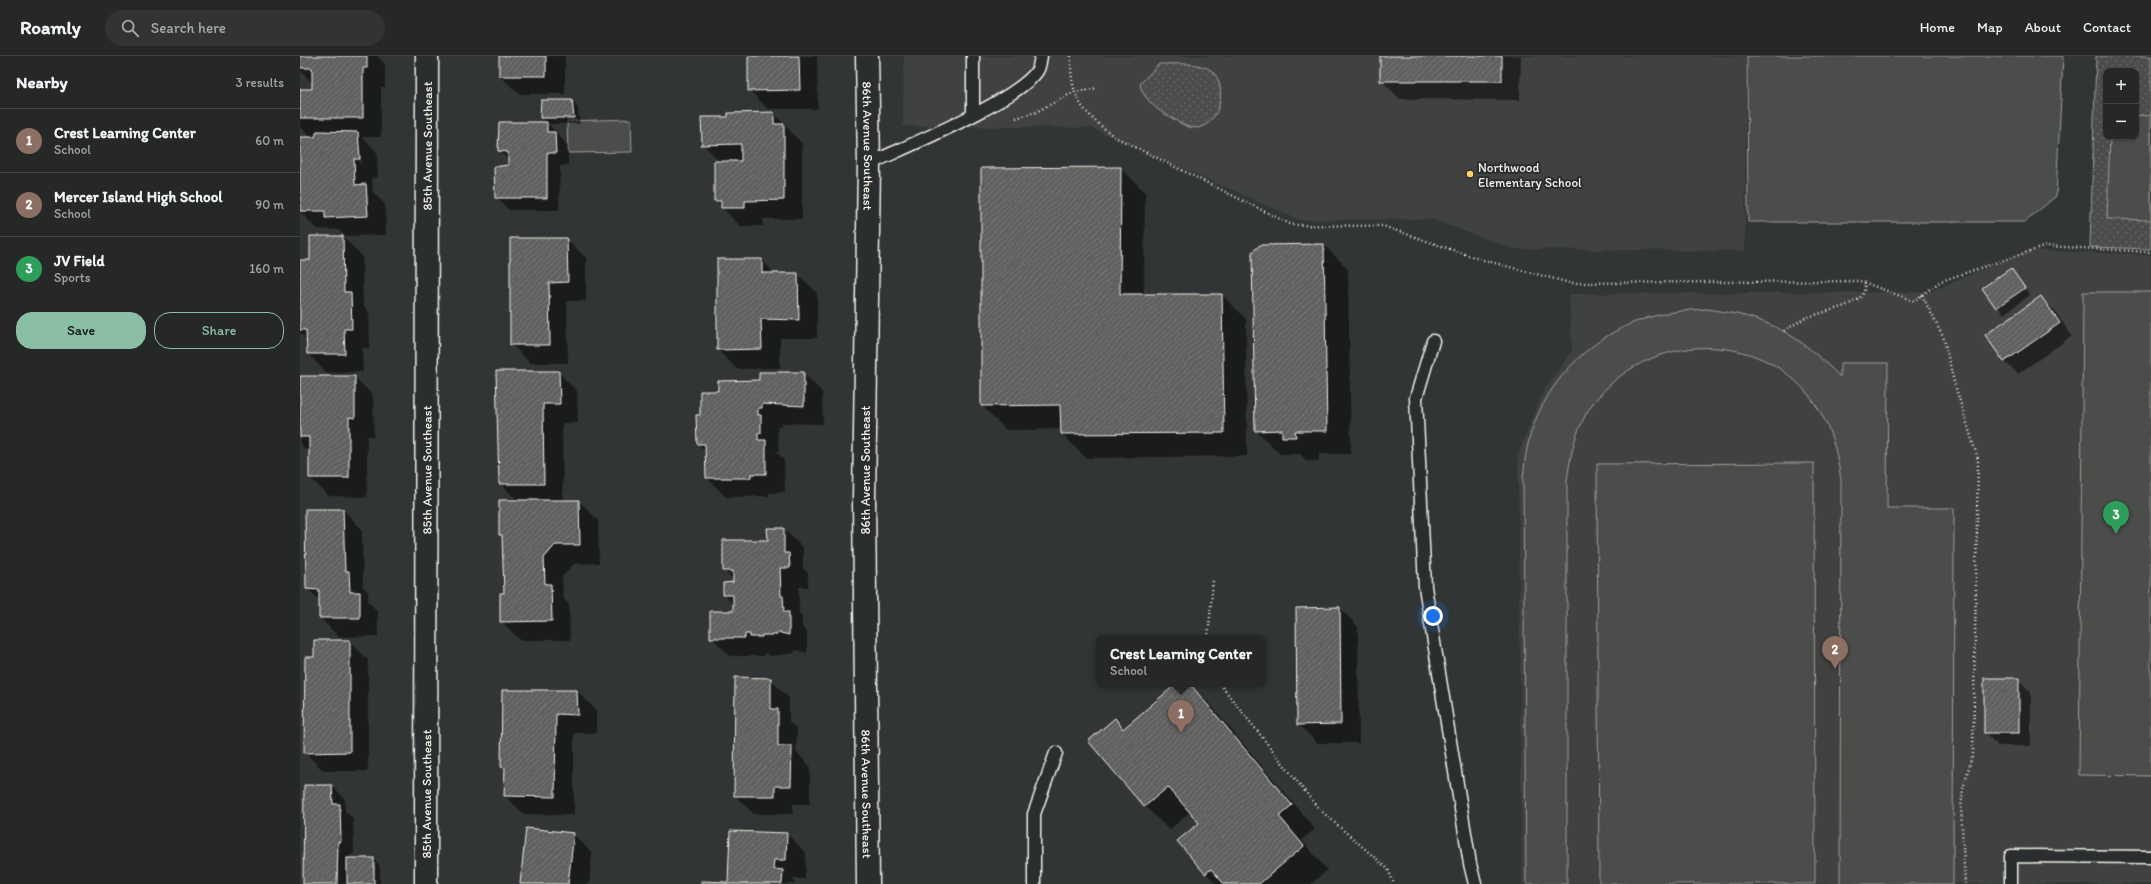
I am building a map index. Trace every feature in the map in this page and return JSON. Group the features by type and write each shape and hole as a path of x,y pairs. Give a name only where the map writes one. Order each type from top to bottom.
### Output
{"street":[{"name":"85th Avenue Southeast","path":"426,884 427,56"},
{"name":"86th Avenue Southeast","path":"867,56 869,164 864,499 868,884"}],"lane":[{"path":"973,56 973,114"},
{"path":"869,164 973,114 1019,89 1038,70 1040,56"},
{"path":"1433,341 1416,398 1425,587 1470,864 1475,884"},
{"path":"1034,884 1034,814 1056,753"},
{"path":"2011,884 2011,856 2151,857"}],"path":[{"path":"1071,56 1071,76 1074,92 1093,120 1115,136 1292,225 1383,226 1476,258 1570,283 1860,281 1914,301 1941,281 2046,246 2151,252"},
{"path":"1074,92 1098,88"},
{"path":"1784,331 1805,318 1845,306 1859,299 1864,292 1865,283"},
{"path":"1922,295 1944,339 1954,382 1978,459 1973,753 1963,789 1961,808 1965,884"},
{"path":"1208,635 1213,580"},
{"path":"1222,687 1319,809 1388,869 1394,884"}],"shaded area":[{"name":"Northwood Elementary School","path":"904,56 1746,56 1745,251 1513,249 1431,219 1299,220 1092,128 903,126"},
{"path":"1747,56 2063,56 2056,196 2025,222 1748,222"},
{"path":"2096,56 2151,56 2151,249 2090,247"},
{"path":"1159,64 1202,66 1214,74 1219,82 1221,92 1220,102 1217,112 1204,126 1191,128 1179,122 1153,105 1143,93 1140,84"},
{"path":"2139,115 2151,116 2151,220 2107,219 2110,140 2139,140"},
{"path":"631,119 632,152 568,153 567,121"},
{"path":"2028,250 2151,255 2151,884 1522,884 1518,455 1543,392 1572,351 1569,294 1930,292"},
{"path":"2083,292 2151,292 2151,776 2079,775"},
{"path":"1707,309 1728,312 1765,322 1795,338 1810,349 1840,377 1840,363 1888,363 1887,508 1954,508 1953,884 1840,884 1841,480 1837,456 1826,423 1814,402 1786,373 1763,359 1738,351 1711,348 1685,349 1659,356 1635,367 1613,382 1589,410 1574,442 1567,481 1567,884 1526,884 1523,478 1527,448 1533,426 1555,385 1570,367 1605,337 1626,326 1654,316"},
{"path":"1814,463 1815,884 1599,884 1597,464"}],"building":[{"path":"300,56 367,56 367,68 363,68 363,118 300,118 300,89 312,89 312,68 300,68"},
{"path":"499,56 546,56 546,76 499,76"},
{"path":"748,56 799,56 800,90 748,91"},
{"path":"1380,56 1502,56 1502,81 1380,81"},
{"path":"541,100 572,100 574,118 540,118"},
{"path":"774,112 774,124 784,124 784,200 745,201 745,208 721,208 721,201 714,201 714,161 741,161 741,144 700,145 702,143 701,117 728,117 728,113"},
{"path":"499,122 547,122 547,132 555,132 556,153 547,153 547,198 495,198 494,167 508,165 508,152 498,151"},
{"path":"317,131 358,132 360,159 354,159 355,185 366,184 368,216 325,218 325,211 300,211 300,137 315,137"},
{"path":"1121,167 1120,294 1222,294 1224,433 1061,434 1060,405 981,406 981,168"},
{"path":"310,236 343,236 344,292 351,292 352,329 344,329 345,354 307,354 306,330 300,330 300,260 310,260"},
{"path":"510,238 567,238 568,282 549,283 550,345 510,345"},
{"path":"1324,244 1327,431 1295,431 1296,437 1282,437 1282,430 1255,431 1252,252 1260,245"},
{"path":"717,259 762,259 762,273 798,273 799,320 761,319 762,349 717,350"},
{"path":"2011,268 2025,288 1996,308 1982,288"},
{"path":"2041,296 2060,323 2004,362 1985,335"},
{"path":"496,371 559,371 560,404 543,404 544,484 499,484"},
{"path":"759,372 804,372 804,406 762,404 762,408 758,408 758,415 761,415 761,433 758,433 758,440 766,440 766,474 751,474 751,478 706,478 705,444 697,444 696,415 700,415 700,391 718,391 718,381 759,380"},
{"path":"300,376 355,376 355,418 349,417 349,478 309,478 309,437 300,437"},
{"path":"499,500 579,500 580,545 555,545 544,558 545,584 551,584 552,621 500,622 500,593 504,593 502,535 499,535"},
{"path":"305,509 343,509 345,571 349,571 350,592 360,592 360,618 319,618 319,590 306,589"},
{"path":"767,528 784,528 784,553 789,553 790,568 780,568 781,596 783,596 784,612 789,612 789,635 777,632 777,635 762,635 762,637 750,637 750,634 745,634 745,638 710,638 710,611 733,611 733,595 723,595 723,583 733,582 733,571 723,571 723,540 768,540"},
{"path":"1340,607 1341,724 1297,725 1296,608"},
{"path":"314,640 350,640 350,752 304,753 305,657 314,657"},
{"path":"735,677 771,678 771,709 778,709 778,746 792,746 791,786 775,786 775,796 734,796"},
{"path":"1984,678 2019,678 2019,733 1984,733"},
{"path":"1172,687 1193,687 1292,805 1279,816 1304,846 1259,884 1224,884 1211,869 1205,874 1177,841 1199,823 1168,787 1144,807 1088,741 1115,718 1123,729"},
{"path":"502,690 577,690 578,715 556,714 555,797 504,796 505,768 501,767"},
{"path":"304,785 332,785 333,804 340,804 341,841 338,842 337,884 303,884"},
{"path":"526,828 574,833 568,884 520,884"},
{"path":"730,831 787,833 786,860 774,860 773,869 783,870 782,884 701,884 701,881 728,882"},
{"path":"347,858 374,858 374,884 347,884"}],"place":[{"name":"Northwood Elementary School","path":"1470,174"},
{"name":"JV Field","path":"2116,534"},
{"name":"Mercer Island High School","path":"1835,669"},
{"name":"Crest Learning Center","path":"1181,733"}]}
